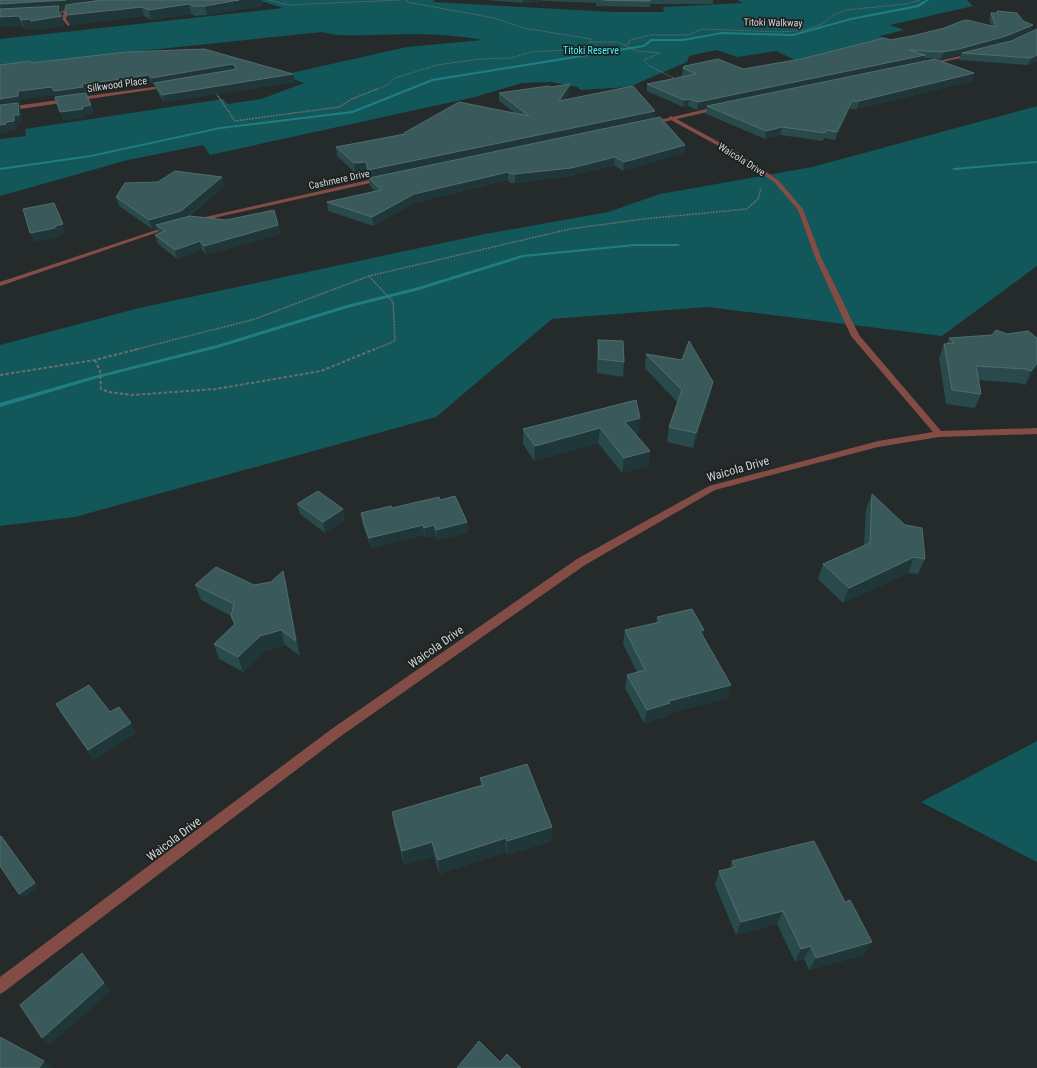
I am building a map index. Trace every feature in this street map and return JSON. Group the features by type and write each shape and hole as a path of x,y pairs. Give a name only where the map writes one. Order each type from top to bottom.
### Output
{"street":[{"path":"42,14 82,10"},
{"path":"66,12 64,19 68,25"},
{"path":"920,66 977,53"},
{"name":"Silkwood Place","path":"0,110 175,85"},
{"path":"641,124 723,107"},
{"name":"Waicola Drive","path":"671,118 737,154 776,181 801,210 818,256 855,336 939,434"},
{"name":"Cashmere Drive","path":"182,223 252,206 389,177"},
{"path":"0,284 175,226"},
{"name":"Waicola Drive","path":"0,986 337,732 581,562 712,488 878,444 939,434 1037,431"}],"path":[{"path":"268,0 279,4 288,5 400,0"},
{"path":"406,0 407,2 494,18 523,28 558,36 591,40 591,42 618,42 637,51 660,53 644,60 648,66 681,82"},
{"name":"Titoki Walkway","path":"625,44 629,44 630,40 634,38 643,36 688,35 702,29 752,29 780,32 805,30 822,24 834,15 845,10 906,4 920,0"},
{"path":"211,88 235,121 259,119 339,107 348,104 353,98 390,83 395,78 437,65 480,59 511,58 530,52 568,50 585,46 591,42"},
{"path":"0,375 95,360 255,319 369,276 570,229 642,219 747,209 754,204 761,193 760,182 776,181"},
{"path":"95,360 100,371 101,389 109,392 132,395 216,389 321,371 395,341 393,302 382,293 369,276"}],"green space":[{"name":"Titoki Reserve","path":"258,0 435,0 433,2 613,12 664,12 663,7 742,3 738,0 967,0 973,6 890,25 904,30 880,36 891,40 797,61 776,51 738,57 716,50 689,56 687,62 629,87 581,90 577,87 551,82 522,83 475,97 210,155 203,145 128,160 0,196 0,139 26,136 25,129 223,99 228,104 261,99 304,83 282,75 407,47 482,40 442,35 335,35 322,32 111,54 0,68 0,39 283,8"},
{"path":"1037,106 1037,266 942,336 707,307 552,319 436,417 75,517 0,526 0,345 139,308 485,234 608,212 660,194 812,167"},
{"path":"1037,741 1037,862 921,802"}],"building":[{"path":"0,0 66,0 0,4"},
{"path":"102,0 239,0 205,6 193,6 189,4 149,10 142,7 67,15 65,10 66,5"},
{"path":"603,0 651,0 637,1"},
{"path":"59,6 58,11 62,16 31,21 30,19 21,20 19,16 0,17 0,9"},
{"path":"997,11 1017,13 1023,21 1033,25 1006,36 959,49 943,52 909,50 925,55 698,102 689,99 684,100 647,84 696,74 683,67 718,59 743,69 801,59 884,38 890,40 912,36 944,28 967,20 996,27 991,13 998,13"},
{"path":"1037,29 1037,55 1031,58 962,53 1011,41"},
{"path":"204,49 293,74 162,95 154,83 237,69 233,64 151,78 149,75 82,84 83,87 54,91 52,87 18,91 18,96 0,99 0,65 126,52"},
{"path":"935,59 974,73 859,101 852,101 837,132 826,130 825,133 782,127 766,131 707,106"},
{"path":"570,84 559,101 633,86 655,111 368,170 366,162 354,163 336,147 405,134 404,133 459,102 529,116 499,93"},
{"path":"86,93 91,105 82,107 83,109 60,112 55,97"},
{"path":"18,103 19,115 14,115 14,121 6,122 6,124 0,125 0,105"},
{"path":"660,117 685,145 624,162 615,157 571,168 515,174 510,174 508,172 414,194 372,217 327,202 381,190 369,178"},
{"path":"175,171 222,177 181,211 149,220 116,197 125,183 158,182"},
{"path":"54,203 63,224 55,226 55,228 30,233 23,209"},
{"path":"274,210 278,225 204,246 200,241 175,250 155,235 165,231 156,225 190,216 226,220"},
{"path":"996,330 1007,334 1028,331 1037,338 1037,363 1031,371 1025,369 976,366 981,394 952,390 944,344 954,343 949,338 992,335"},
{"path":"598,340 623,341 624,362 599,359"},
{"path":"689,341 713,382 696,433 669,427 682,390 646,354 682,360"},
{"path":"636,400 640,418 625,422 650,451 624,458 600,428 535,446 523,429"},
{"path":"318,491 343,509 323,522 297,504"},
{"path":"872,494 905,525 922,528 925,559 914,557 849,588 823,564 870,543"},
{"path":"455,496 467,522 436,530 434,525 424,528 423,525 369,538 361,513 391,506 392,508 439,497 440,500"},
{"path":"216,567 254,585 271,582 283,571 296,641 281,630 260,636 238,657 214,644 235,624 231,616 234,604 195,585"},
{"path":"692,609 704,630 700,631 731,685 669,701 670,703 647,710 627,675 645,670 625,630 660,622 657,617"},
{"path":"89,685 110,712 119,707 131,723 88,750 56,704"},
{"path":"527,764 552,827 507,841 506,838 438,860 432,842 402,851 392,812 483,785 480,778"},
{"path":"1,836 35,883 19,894 0,866"},
{"path":"814,841 845,902 850,900 872,942 816,958 811,946 801,949 783,911 741,922 719,871 735,867 732,861"},
{"path":"82,953 104,983 42,1038 20,1005"},
{"path":"0,1037 44,1061 39,1068 0,1068"},
{"path":"479,1041 500,1062 507,1054 521,1068 457,1068"}],"waterway":[{"path":"0,169 91,156 220,128 353,112 432,80 644,46 651,40 683,40 722,33 793,35 851,19 918,6 928,0"},
{"path":"954,169 1037,162"},
{"path":"0,405 96,377 219,346 349,306 417,289 524,256 635,245 678,245"}]}
